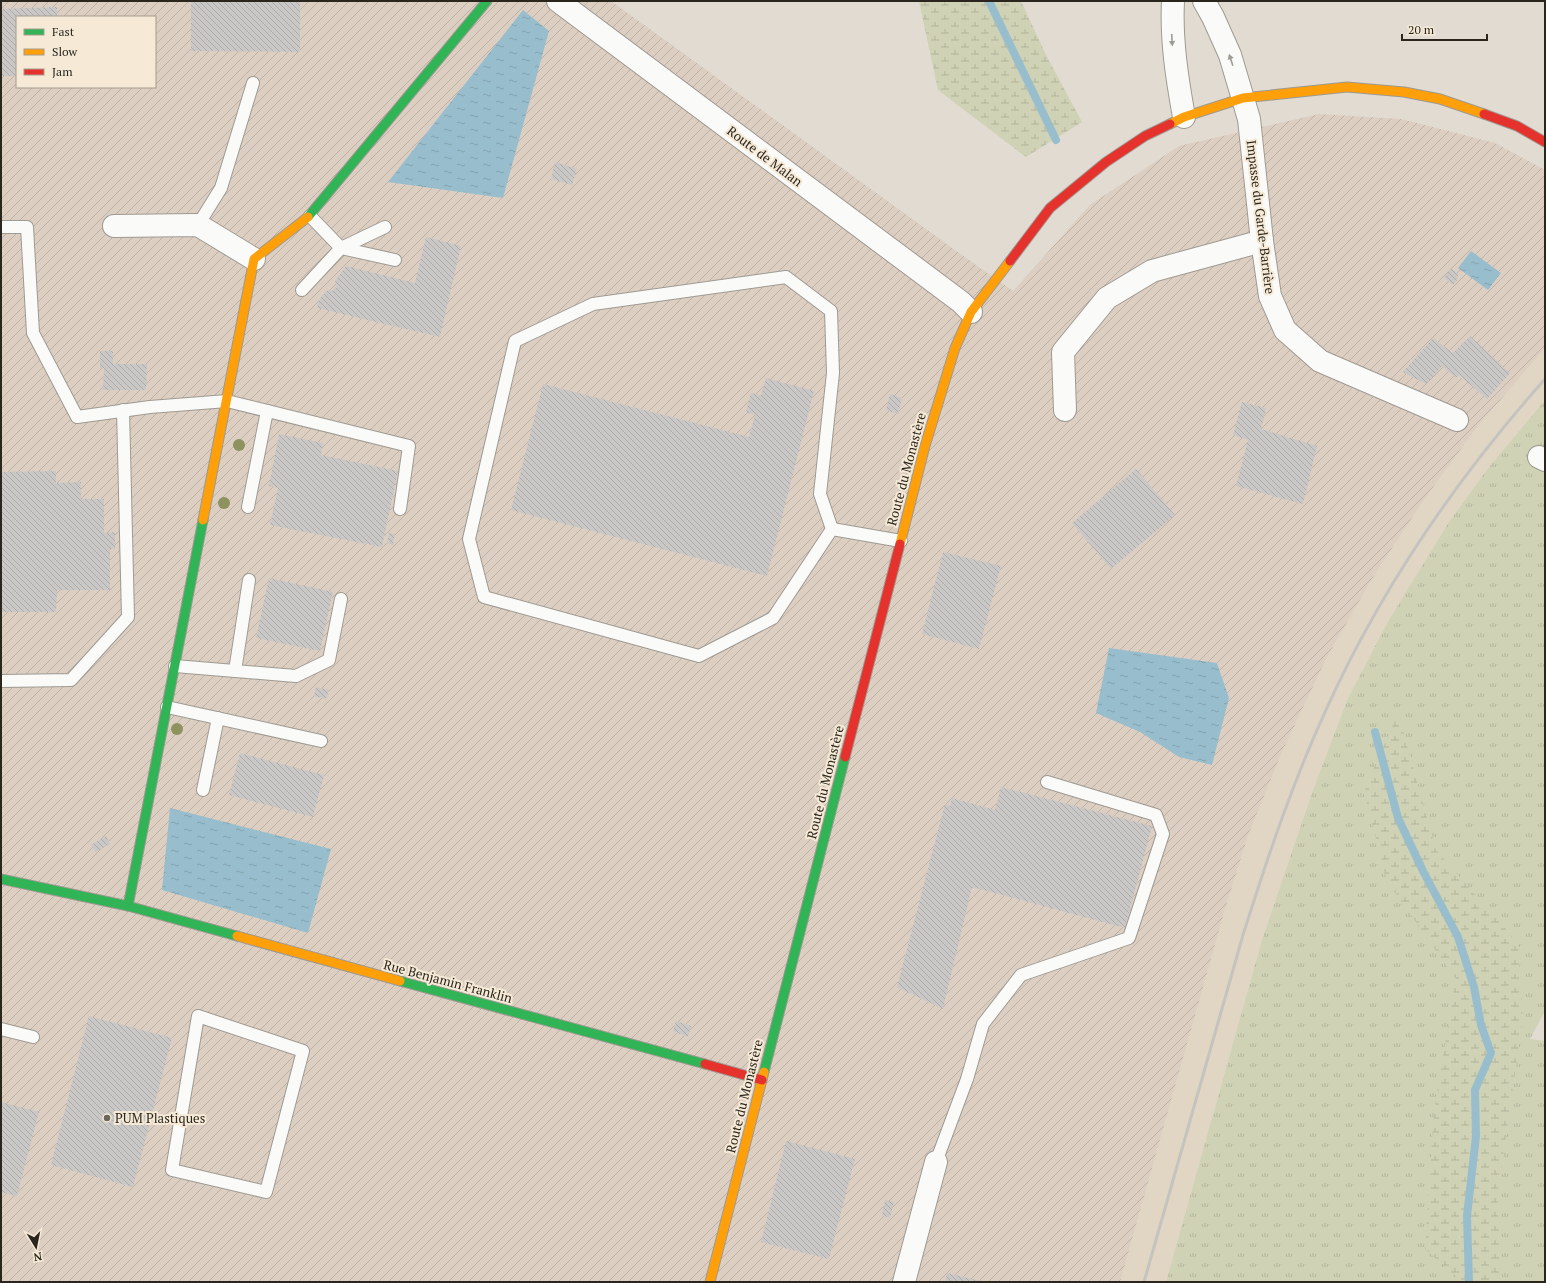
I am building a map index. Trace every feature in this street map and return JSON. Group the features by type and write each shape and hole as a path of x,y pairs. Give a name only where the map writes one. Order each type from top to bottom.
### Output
{"street":[{"path":"128,906 254,259 310,216 487,1"},
{"name":"Route de Malan","path":"558,1 961,302 970,312"},
{"path":"1173,1 1173,52 1184,117"},
{"name":"Impasse du Garde-Barrière","path":"1204,1 1230,55 1249,119 1262,242 1270,296 1285,330 1320,361 1457,420"},
{"name":"Route du Monastère","path":"710,1282 925,446 954,348 970,312 1050,208 1113,158 1145,136 1184,117 1243,98 1347,87 1404,92 1440,99 1510,123 1545,142"},
{"path":"114,226 198,225 254,259"},
{"path":"1065,410 1063,352 1106,298 1152,271 1262,242"},
{"name":"Rue Benjamin Franklin","path":"1,879 128,906 762,1080"},
{"path":"904,1282 936,1162"}],"lane":[{"path":"198,225 221,188 253,83"},
{"path":"310,216 341,248 395,260"},
{"path":"1,227 27,227 33,333 77,416 227,400 409,446 400,509"},
{"path":"302,290 341,248 385,227"},
{"path":"786,277 831,311 833,373 820,494 832,529 773,618 699,656 484,597 469,539 515,341 593,304 786,277"},
{"path":"1,682 71,680 128,617 124,410"},
{"path":"248,507 268,411"},
{"path":"832,529 901,542"},
{"path":"235,671 249,580"},
{"path":"175,666 296,676 329,660 341,598"},
{"path":"167,707 321,741"},
{"path":"203,790 218,718"},
{"path":"936,1162 967,1079 983,1024 1021,975 1129,938 1163,834 1156,815 1048,782"},
{"path":"198,1016 303,1051 266,1192 172,1170 198,1016"},
{"path":"1,1029 33,1037"}],"shaded area":[{"path":"1,1 611,1 1013,291 1090,205 1179,146 1319,114 1401,119 1495,143 1545,170 1545,348 1477,427 1423,501 1375,574 1327,657 1282,752 1249,833 1225,909 1120,1282 1,1282"},
{"path":"1545,348 1545,400 1489,467 1449,522 1390,618 1348,698 1313,790 1262,940 1166,1282 1120,1282 1225,909 1249,833 1282,752 1327,657 1375,574 1423,501 1477,427"}],"green space":[{"path":"919,1 1021,1 1046,55 1082,122 1026,157 938,90"},
{"path":"1545,400 1545,1011 1530,1039 1545,1041 1545,1282 1166,1282 1262,940 1313,790 1348,698 1390,618 1449,522 1489,467"},
{"path":"1398,713 1436,850 1518,943 1523,1018 1498,1191 1500,1282 1462,1282 1425,1249 1434,1111 1456,979 1387,881 1364,792"}],"water":[{"path":"523,10 549,31 503,198 388,182"},
{"path":"1471,251 1501,273 1488,290 1458,268"},
{"path":"1109,648 1217,663 1229,698 1212,765 1179,757 1140,732 1096,713"},
{"path":"170,808 331,849 308,933 162,890"}],"building":[{"path":"191,1 300,1 300,52 191,51"},
{"path":"57,7 57,16 16,16 16,76 1,76 1,9"},
{"path":"555,162 577,169 572,185 551,179"},
{"path":"426,237 461,246 440,337 317,308 319,300 326,291 332,291 337,286 335,281 346,266 415,283"},
{"path":"1451,268 1458,274 1457,280 1453,285 1444,278"},
{"path":"1470,336 1510,373 1487,399 1459,375 1456,378 1442,366 1426,384 1403,372 1433,338 1453,353"},
{"path":"100,351 113,351 113,364 147,364 146,390 103,390 104,368 100,368"},
{"path":"766,378 814,391 767,576 511,510 543,384 749,437 755,415 746,412 751,393 761,395"},
{"path":"890,394 902,398 898,414 886,410"},
{"path":"1242,402 1266,408 1261,429 1317,446 1303,504 1236,486 1248,440 1233,435"},
{"path":"279,434 323,443 321,455 398,471 382,547 270,525 278,488 269,486"},
{"path":"1136,469 1175,515 1111,569 1072,523"},
{"path":"56,471 56,483 81,482 81,499 104,499 104,533 115,532 115,549 110,549 110,590 57,590 56,612 1,612 1,472"},
{"path":"389,533 395,534 393,545 387,543"},
{"path":"943,552 1001,566 979,649 922,634"},
{"path":"269,578 333,592 320,651 256,638"},
{"path":"316,687 329,690 326,699 314,696"},
{"path":"240,753 324,775 313,817 229,795"},
{"path":"1001,787 1152,826 1125,928 972,887 943,1009 897,987 945,804 950,806 952,798 995,810"},
{"path":"106,836 110,844 96,852 91,845"},
{"name":"PUM Plastiques","path":"89,1016 172,1038 133,1187 51,1165"},
{"path":"676,1021 691,1026 688,1037 673,1031"},
{"path":"1,1102 39,1112 17,1196 1,1192"},
{"path":"786,1141 855,1159 829,1259 761,1242"},
{"path":"885,1200 894,1202 890,1218 882,1215"},
{"path":"947,1273 981,1281 945,1282"}],"waterway":[{"path":"989,1 1056,140"},
{"path":"1375,732 1398,818 1423,871 1458,937 1474,987 1481,1025 1491,1053 1475,1090 1476,1136 1467,1216 1469,1282"}],"railway":[{"path":"1144,1282 1243,935 1261,878 1313,739 1347,667 1370,623 1395,579 1422,537 1481,456 1545,379"}],"traffic: fast":[{"path":"308,217 487,1"},
{"path":"128,906 203,520"},
{"path":"764,1072 845,757"},
{"path":"1,879 128,906 237,936"},
{"path":"400,981 705,1064"}],"traffic: slow":[{"path":"1170,124 1184,117 1243,98 1347,87 1404,92 1440,99 1484,114"},
{"path":"203,520 254,259 308,217"},
{"path":"900,544 925,446 955,348 971,312 1010,261"},
{"path":"237,936 400,981"},
{"path":"710,1282 764,1072"}],"traffic: jam":[{"path":"1484,114 1517,126 1545,142"},
{"path":"1010,261 1050,208 1106,162 1145,136 1170,124"},
{"path":"845,757 900,544"},
{"path":"705,1064 762,1080"}],"place":[{"name":"PUM Plastiques","path":"107,1118"}]}
